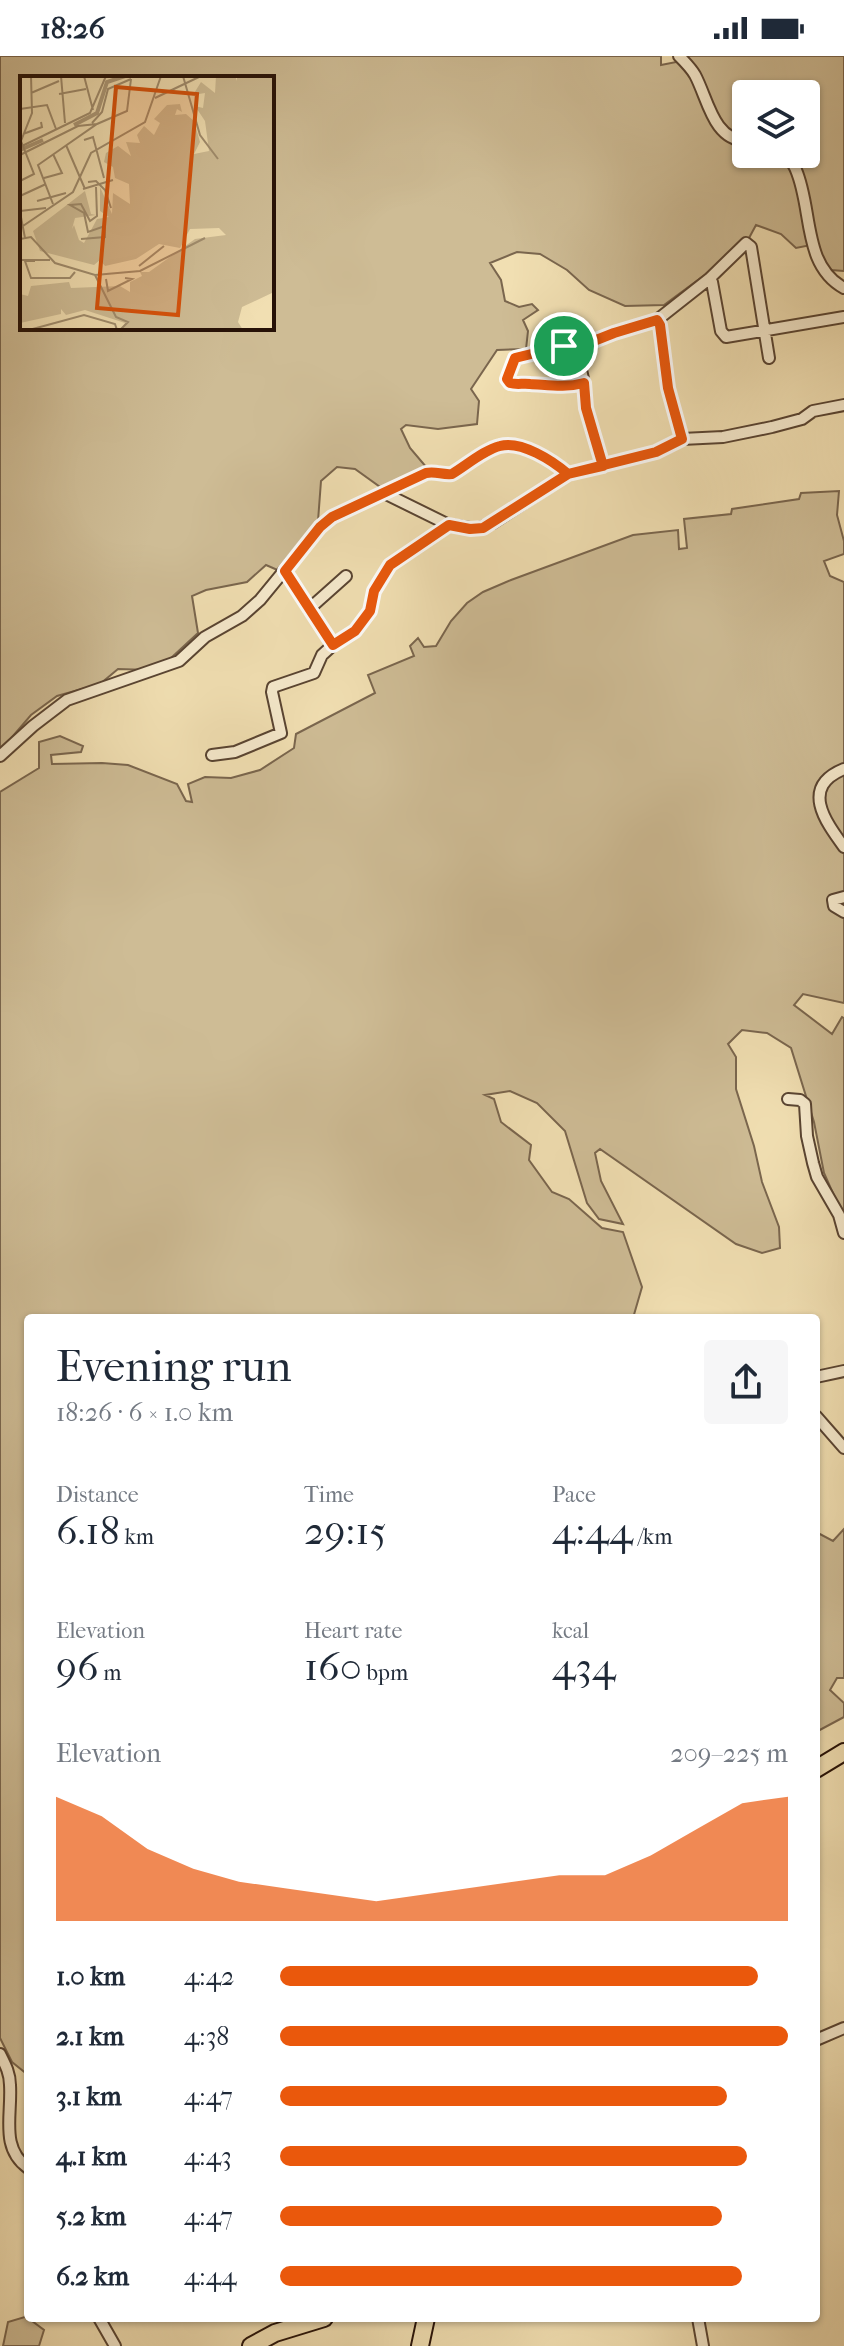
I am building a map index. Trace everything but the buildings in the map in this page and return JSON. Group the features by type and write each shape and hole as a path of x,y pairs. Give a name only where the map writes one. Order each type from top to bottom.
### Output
{"main road":[{"path":"820,1767 844,1752"},
{"path":"251,2346 275,2333 311,2322"},
{"path":"420,2346 425,2322"}],"street":[{"path":"679,56 694,72 719,128 732,139"},
{"path":"795,168 819,264 832,280 844,288"},
{"path":"584,383 554,387 529,383 515,385 507,379 515,358 564,346 576,348 657,320 709,279 746,243 751,247 769,358"},
{"path":"709,279 721,331 726,337 844,317"},
{"path":"657,320 668,388 682,439"},
{"path":"576,348 586,408 603,466"},
{"path":"384,493 449,525 483,528 568,474 656,452 682,439 723,437 772,427 802,419 813,411 844,405"},
{"path":"0,756 67,700 179,661 205,637 242,616 260,600 320,527 332,517 433,471 452,474 497,446 507,444 530,450 555,462 568,474"},
{"path":"212,755 235,752 281,733 273,687 314,673 322,655 355,631 370,611 374,591 390,565 449,525"},
{"path":"285,571 333,645"},
{"path":"309,609 346,576"},
{"path":"844,769 833,774 820,791 819,805 825,820 844,847"},
{"path":"844,897 833,900 834,906 844,912"},
{"path":"788,1099 800,1100 805,1104 807,1136 817,1177 836,1209 844,1233"},
{"path":"820,1376 844,1371"},
{"path":"820,1421 844,1448"},
{"path":"820,2038 844,2028"},
{"path":"0,2054 10,2080 10,2150 15,2160 24,2166"},
{"path":"101,2322 115,2346"},
{"path":"699,2322 703,2346"}],"shaded area":[{"path":"0,56 661,56 661,65 681,61 692,73 717,129 732,136 732,168 793,168 811,245 796,248 781,234 756,225 749,238 664,305 625,306 589,290 567,270 540,254 517,252 490,263 501,280 505,301 519,307 532,304 538,310 523,320 528,331 526,349 497,350 471,389 479,401 477,424 438,429 406,425 401,429 410,448 427,468 383,489 355,469 337,467 321,481 318,521 282,572 266,565 247,582 192,596 198,633 171,658 150,670 118,669 100,684 57,696 31,715 0,751"},
{"path":"684,56 844,56 844,271 831,270 822,259 794,168 820,168 820,80 732,80 732,134 722,126"},
{"path":"839,491 837,515 844,541 844,554 824,561 830,576 844,582 844,1003 803,994 794,1005 832,1034 844,1018 844,1218 824,1173 814,1122 791,1048 767,1033 742,1030 728,1044 736,1057 736,1089 762,1182 779,1227 780,1248 762,1253 736,1244 600,1149 595,1153 601,1181 623,1224 599,1219 587,1203 565,1131 537,1103 510,1091 485,1095 494,1099 501,1122 531,1145 529,1160 552,1192 569,1199 602,1228 623,1232 642,1287 634,1314 24,1314 24,2072 12,2062 0,2038 0,792 39,768 39,742 60,736 83,746 81,752 51,755 52,764 128,765 177,784 186,801 192,802 188,784 205,777 231,778 260,770 294,748 296,734 375,693 368,675 414,656 410,646 418,638 424,647 436,646 451,621 467,603 483,592 633,535 678,530 679,549 687,548 684,519 731,514 732,509 799,499 801,493"},
{"path":"844,1529 844,1678 837,1678 830,1690 844,1703 844,1717 820,1730 820,1534 833,1541"},
{"path":"24,2317 24,2322 33,2322 44,2330 39,2346 3,2346 8,2322"}],"route":[{"path":"564,346 515,358 507,379 515,385 529,383 554,387 584,383 586,408 603,466 568,474 555,462 530,450 507,444 497,446 452,474 426,473 332,517 320,527 285,571 333,645 355,631 370,611 374,591 390,565 449,525 483,528 568,474 603,466 656,452 682,439 668,388 657,320 576,348 564,346"}]}
